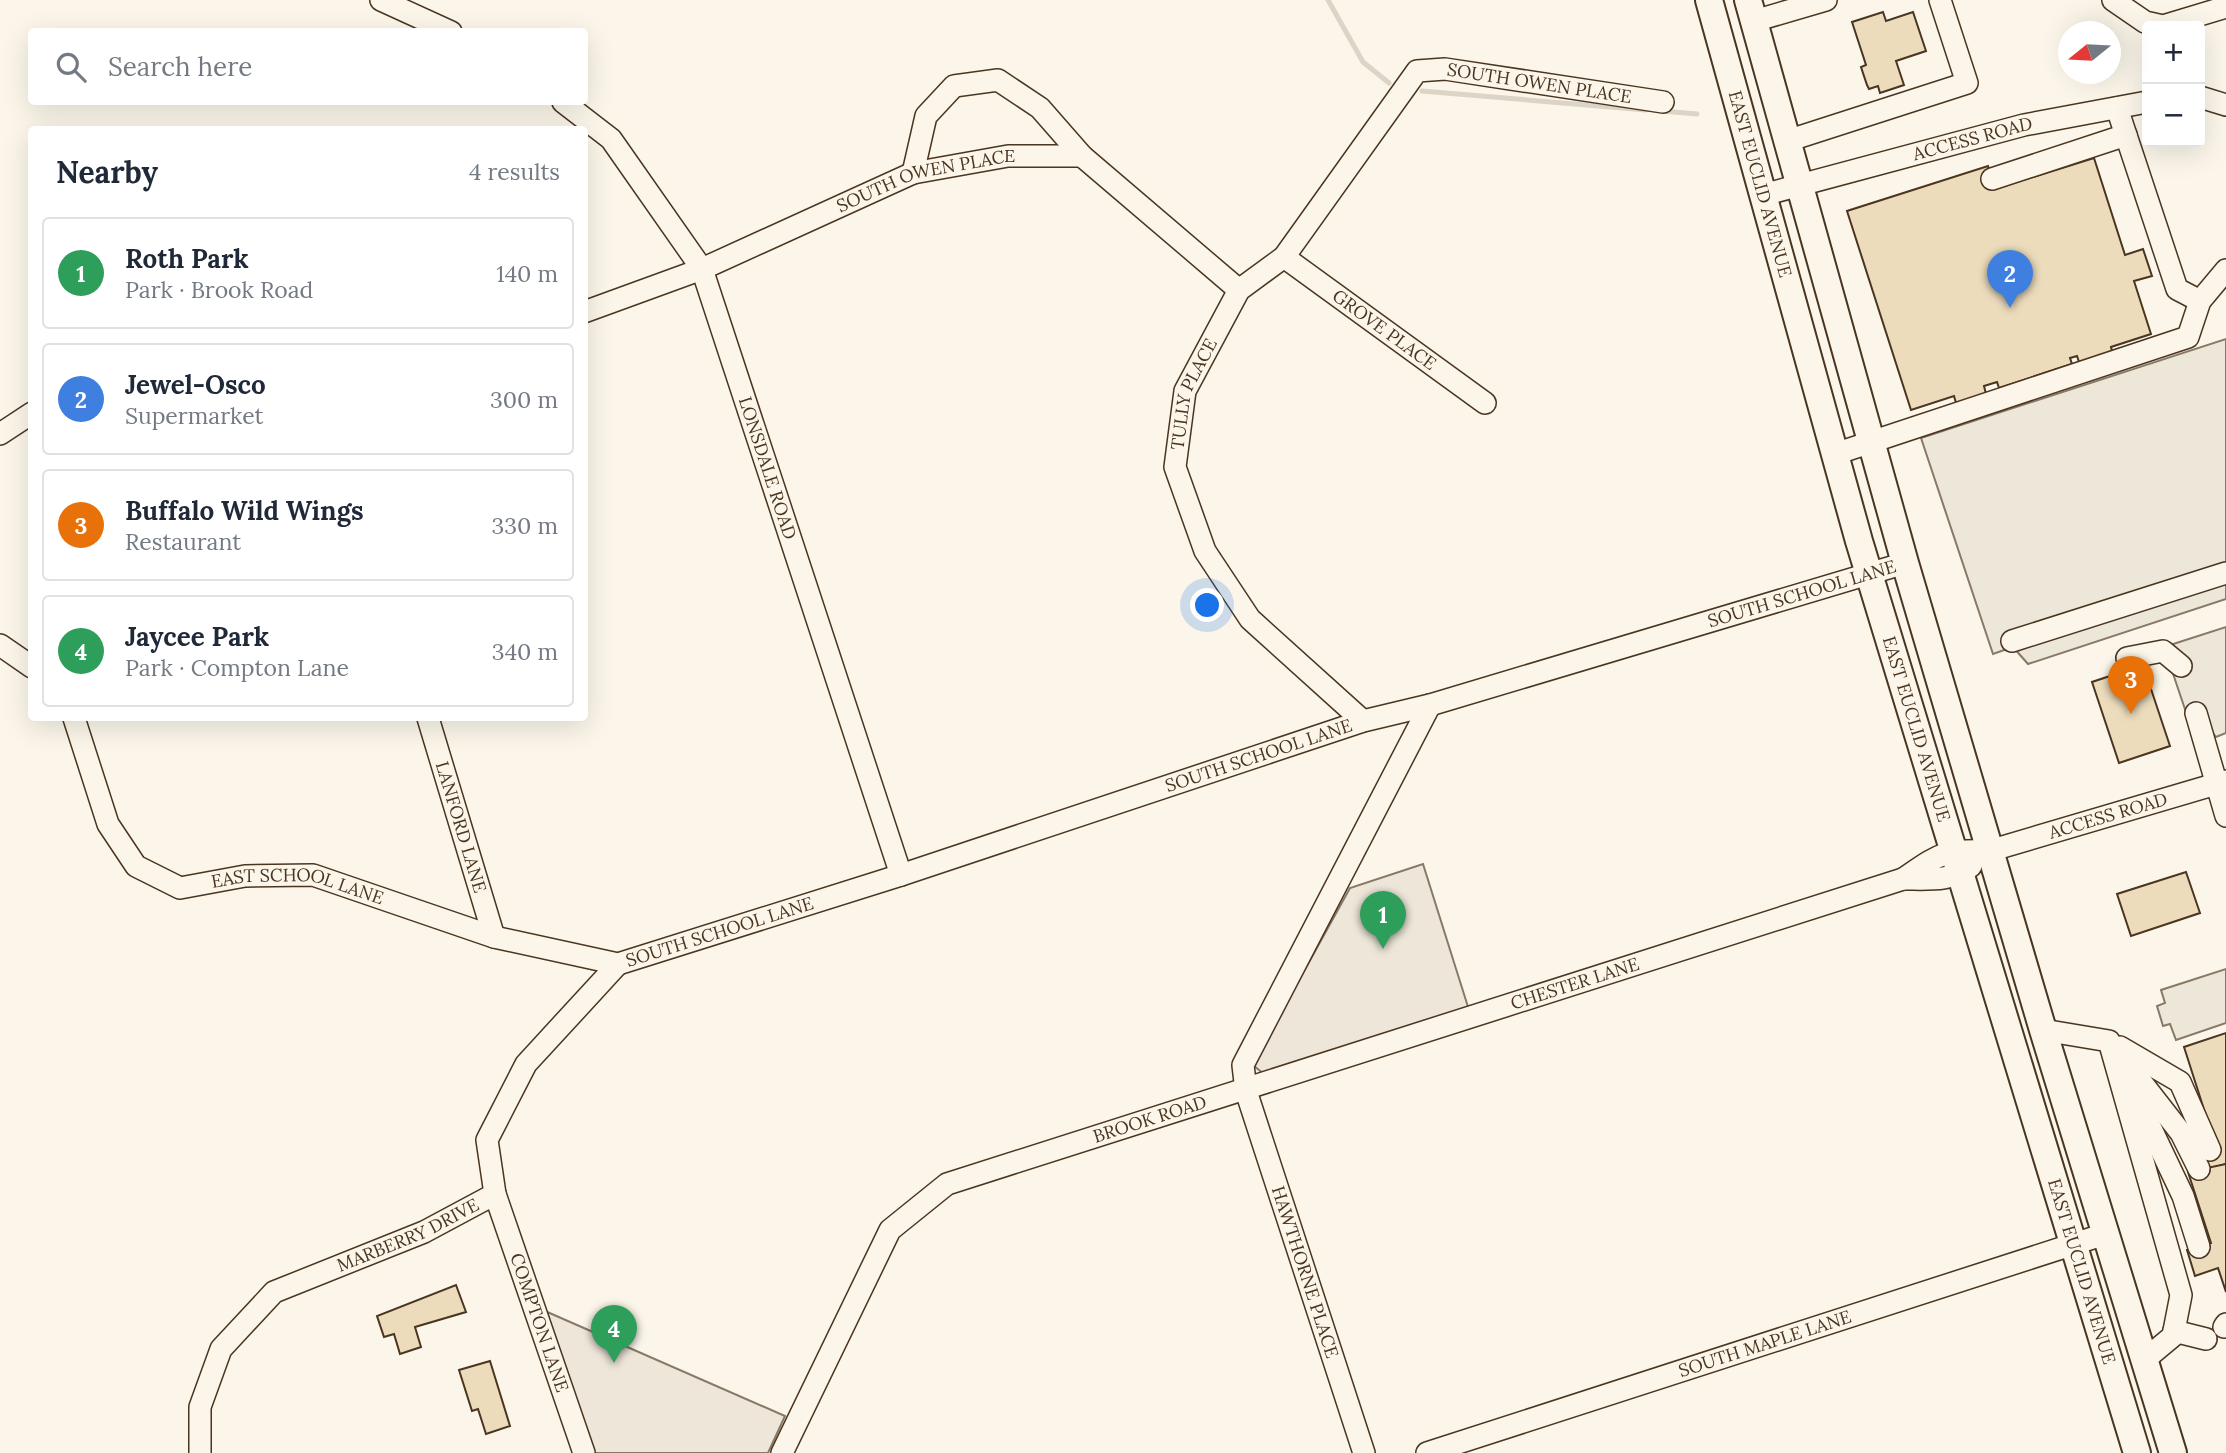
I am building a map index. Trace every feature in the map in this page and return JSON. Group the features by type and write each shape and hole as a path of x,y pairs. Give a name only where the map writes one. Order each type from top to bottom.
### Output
{"main road":[{"name":"EAST EUCLID AVENUE","path":"1709,0 1869,573 2137,1453"},
{"name":"EAST EUCLID AVENUE","path":"1751,10 1905,563 1989,851 2173,1453"}],"street":[{"path":"381,0 442,28"},
{"path":"1751,10 1826,0"},
{"path":"1787,141 1968,83 1940,0"},
{"path":"2113,0 2145,22 2163,26 2226,7"},
{"name":"SOUTH OWEN PLACE","path":"1417,71 1445,69 1663,102"},
{"name":"TULLY PLACE","path":"1363,721 1250,619 1205,551 1175,467 1185,391 1239,289 1284,257 1417,71"},
{"path":"913,173 926,116 954,86 998,80 1040,108 1082,156 1239,289"},
{"path":"2205,99 2226,105"},
{"name":"ACCESS ROAD","path":"1763,195 2024,125 2142,103"},
{"name":"LONSDALE ROAD","path":"567,105 611,139 702,269 901,875"},
{"path":"2117,108 2177,289 2200,301"},
{"path":"1992,179 2126,135"},
{"name":"SOUTH OWEN PLACE","path":"588,311 702,269 913,173 1009,156 1082,156"},
{"name":"GROVE PLACE","path":"1284,257 1485,403"},
{"path":"1835,454 1872,444 1937,419 2188,337 2200,301 2226,270"},
{"path":"0,434 28,416"},
{"name":"SOUTH SCHOOL LANE","path":"618,964 901,875 1363,721 1430,705 1905,563"},
{"path":"2011,641 2226,573"},
{"path":"0,645 28,664"},
{"path":"2127,658 2163,651 2181,666"},
{"path":"1246,1091 1243,1065 1247,1053 1430,705"},
{"path":"2196,713 2222,782 2226,816"},
{"name":"EAST SCHOOL LANE","path":"75,721 108,824 136,866 180,888 245,876 313,875 494,937 618,964"},
{"name":"LANFORD LANE","path":"429,721 494,937"},
{"name":"ACCESS ROAD","path":"1989,851 2222,782"},
{"name":"CHESTER LANE","path":"1246,1091 1903,879 1934,858 1959,862 1989,851"},
{"name":"MARBERRY DRIVE","path":"200,1453 200,1407 221,1349 274,1292 424,1232 495,1194 487,1140 526,1064 618,964"},
{"path":"2043,1030 2109,1041 2180,1082 2204,1160 2109,1041"},
{"path":"2109,1041 2183,1196 2199,1247"},
{"path":"2109,1041 2181,1295 2173,1336 2143,1361"},
{"name":"BROOK ROAD","path":"782,1453 890,1230 947,1184 1246,1091"},
{"name":"HAWTHORNE PLACE","path":"1246,1091 1363,1453"},
{"name":"COMPTON LANE","path":"495,1194 584,1453"},
{"name":"SOUTH MAPLE LANE","path":"1427,1453 2105,1234"},
{"path":"2174,1331 2206,1339"}],"shaded area":[{"path":"2226,339 2226,599 2028,664 2013,647 1993,654 1921,438"},
{"path":"2226,627 2226,733 2216,737 2201,720 2190,724 2164,647"},
{"path":"1423,864 1469,1010 1264,1074 1254,1066 1256,1058 1350,888"},
{"path":"2226,969 2226,1023 2176,1040 2170,1024 2163,1026 2157,1006 2165,1003 2161,990"},
{"path":"545,1311 785,1416 768,1453 591,1453"}],"building":[{"path":"1883,12 1886,21 1913,12 1926,51 1896,61 1904,85 1880,93 1878,86 1869,89 1867,85 1861,67 1866,65 1852,22"},
{"path":"2094,158 2125,255 2143,249 2152,276 2134,281 2151,334 2111,347 2113,355 2080,365 2077,356 2070,358 2072,364 1999,388 1997,382 1984,386 1986,394 1956,403 1954,396 1911,410 1847,211 1988,166 1995,189"},
{"path":"2143,665 2170,746 2119,763 2092,682"},
{"path":"2186,872 2200,913 2131,936 2117,894"},
{"path":"2226,1033 2226,1164 2208,1169 2203,1154 2216,1147 2184,1047"},
{"path":"2226,1164 2226,1292 2218,1268 2195,1276 2187,1250 2211,1243 2188,1172"},
{"path":"456,1285 466,1312 415,1327 421,1347 400,1354 394,1334 384,1337 377,1316"},
{"path":"490,1361 510,1426 486,1434 478,1409 472,1411 459,1370"}],"waterway":[{"path":"1328,0 1363,62 1389,83"},
{"path":"1422,91 1646,110"},
{"path":"1662,111 1697,114"}],"place":[{"name":"Jewel-Osco","path":"2010,308"},
{"name":"Buffalo Wild Wings","path":"2131,714"},
{"name":"Roth Park","path":"1383,949"},
{"name":"Jaycee Park","path":"614,1363"}]}
